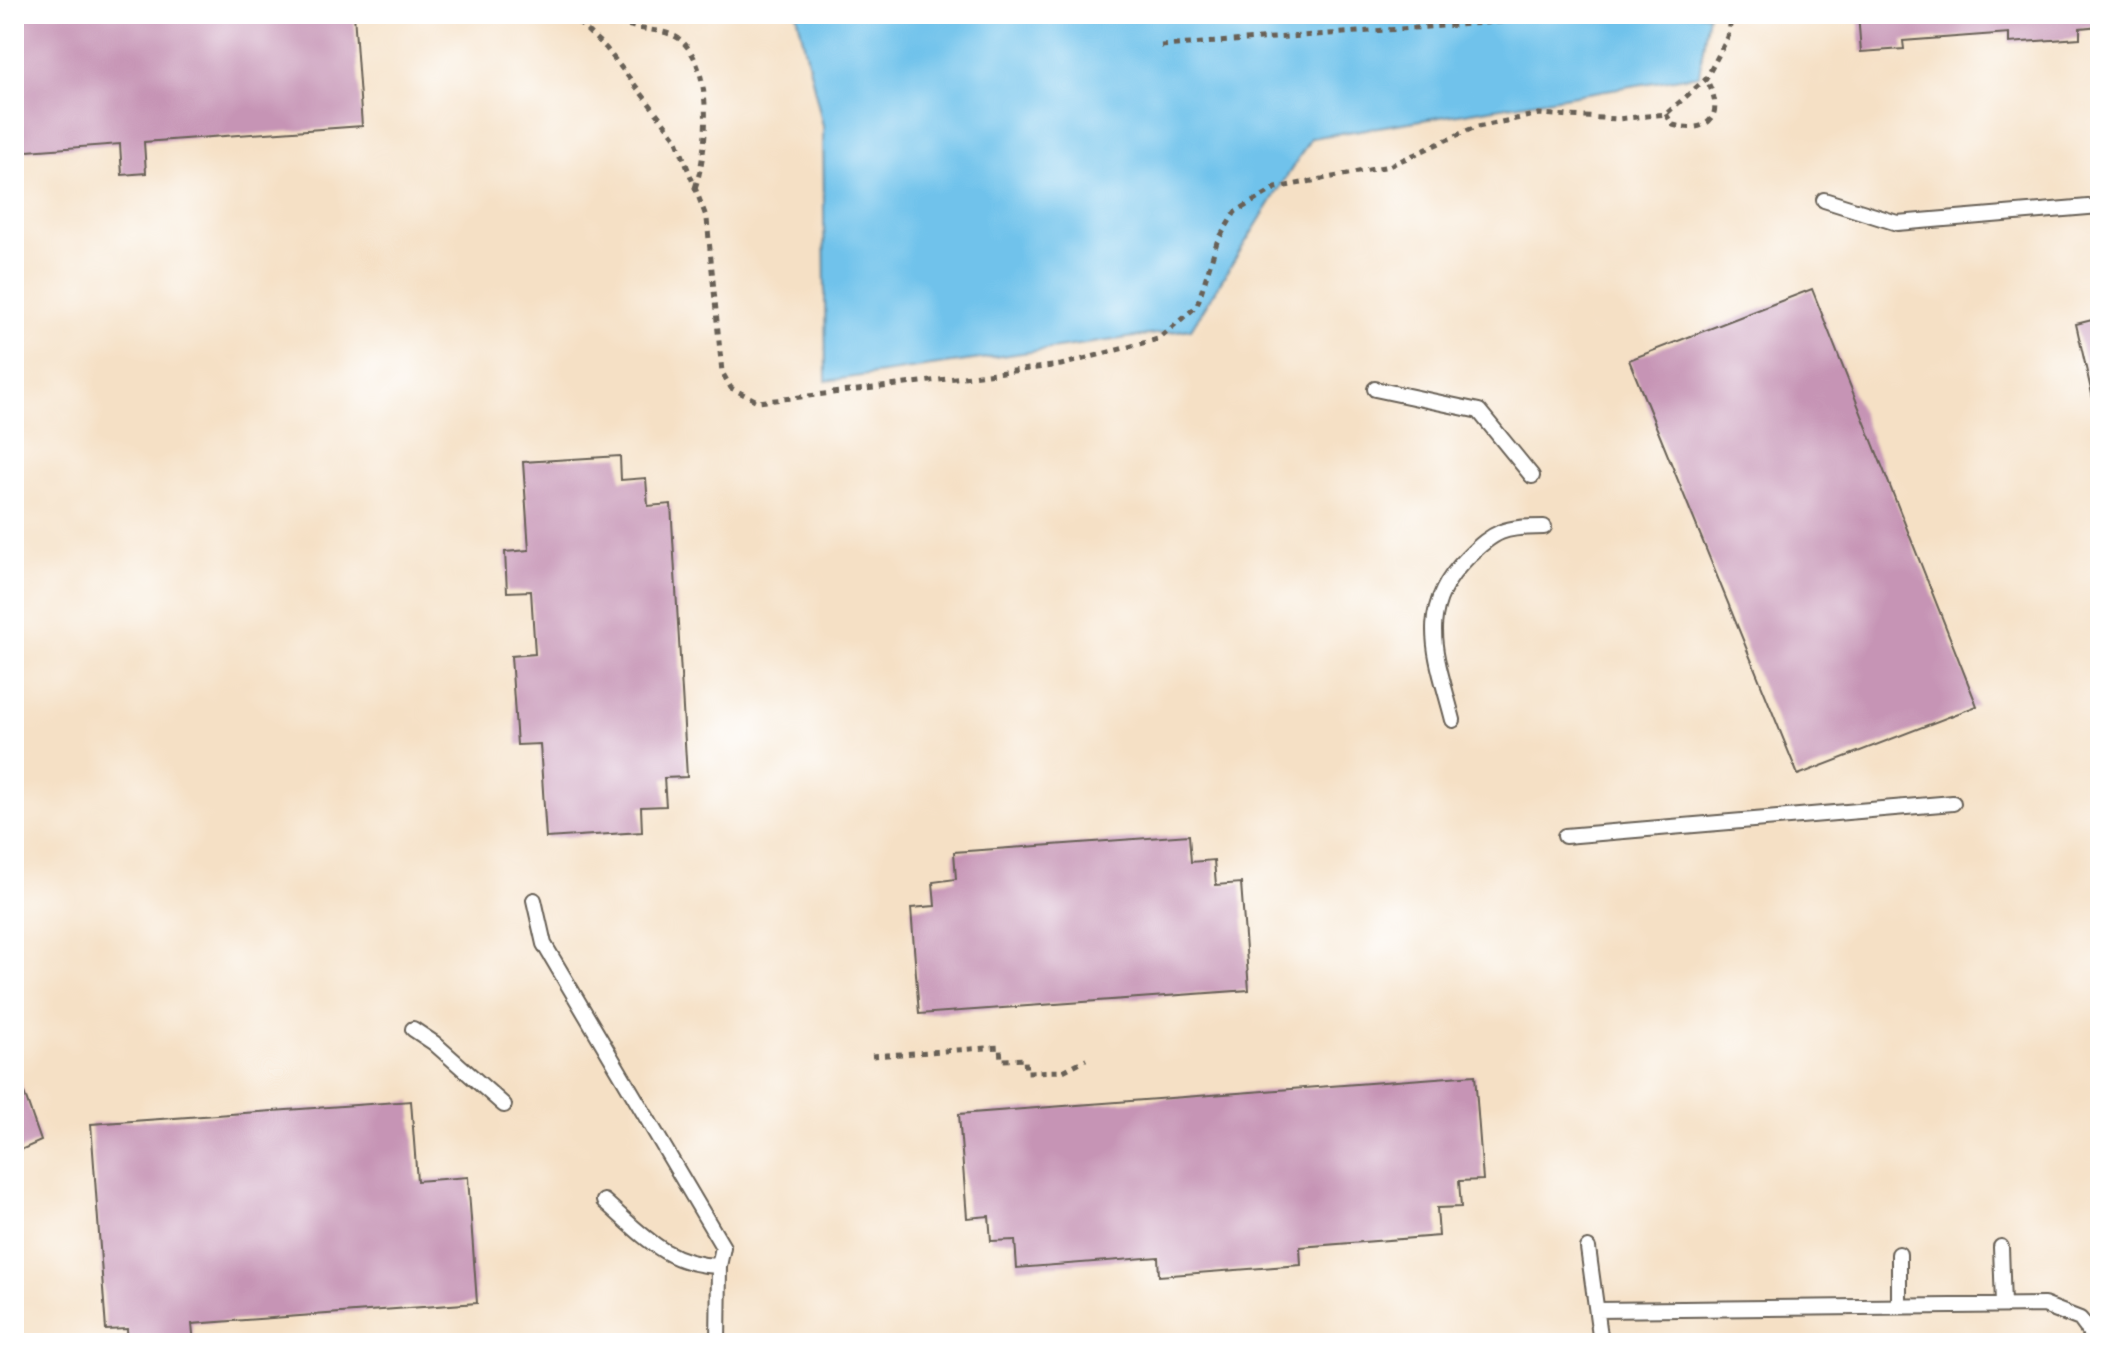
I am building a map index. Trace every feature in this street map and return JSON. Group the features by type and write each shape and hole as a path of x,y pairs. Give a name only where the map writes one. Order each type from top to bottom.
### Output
{"lane":[{"path":"1824,200 1897,223 2100,206"},
{"path":"1375,389 1479,411 1532,476"},
{"path":"1453,720 1433,641 1433,611 1448,577 1480,546 1507,527 1544,527"},
{"path":"1565,836 1953,803"},
{"path":"534,900 544,944 723,1247 719,1266 718,1343"},
{"path":"413,1029 434,1043 504,1105"},
{"path":"604,1201 674,1257 690,1265 719,1266"},
{"path":"2001,1247 2003,1305"},
{"path":"1588,1248 1601,1343"},
{"path":"1899,1254 1899,1306"},
{"path":"1597,1310 2044,1305 2080,1319 2098,1343"}],"path":[{"path":"569,14 606,48 666,122 707,219 722,372 731,388 759,402 1061,365 1158,339 1197,306 1217,242 1235,212 1276,188 1389,166 1473,128 1539,114 1617,119 1666,114 1706,79 1728,37 1732,14"},
{"path":"607,14 629,26 679,39 690,52 703,93 706,120 702,169 695,188"},
{"path":"1161,46 1611,14"},
{"path":"1666,114 1673,125 1690,130 1708,125 1714,117 1715,102 1706,79"},
{"path":"872,1056 1000,1047 1001,1060 1025,1059 1026,1072 1063,1071 1086,1059"}],"water":[{"path":"797,14 1708,14 1699,75 1311,138 1191,329 826,381 823,126"}],"building":[{"path":"14,14 354,14 362,126 144,142 146,173 122,175 120,144 14,152"},
{"path":"1858,14 2100,14 2100,26 2080,28 2080,38 2009,43 2009,33 1903,41 1904,49 1861,52"},
{"path":"1812,289 1977,706 1798,775 1629,360"},
{"path":"2100,318 2100,425 2099,425 2076,324"},
{"path":"620,456 621,480 646,478 648,506 671,504 687,777 664,778 666,806 641,807 642,832 546,838 540,744 517,745 511,656 535,654 531,591 507,592 505,552 529,550 523,462"},
{"path":"1189,835 1191,862 1214,860 1216,885 1241,883 1249,990 919,1014 911,908 935,906 933,882 956,879 954,852"},
{"path":"14,1064 41,1141 14,1153"},
{"path":"1475,1075 1483,1180 1459,1181 1461,1207 1437,1208 1439,1236 1300,1247 1301,1265 1159,1276 1158,1257 1017,1268 1015,1240 991,1241 989,1216 967,1218 959,1114"},
{"path":"411,1101 417,1181 468,1177 477,1303 192,1324 194,1343 128,1343 127,1329 106,1330 91,1124"}]}
